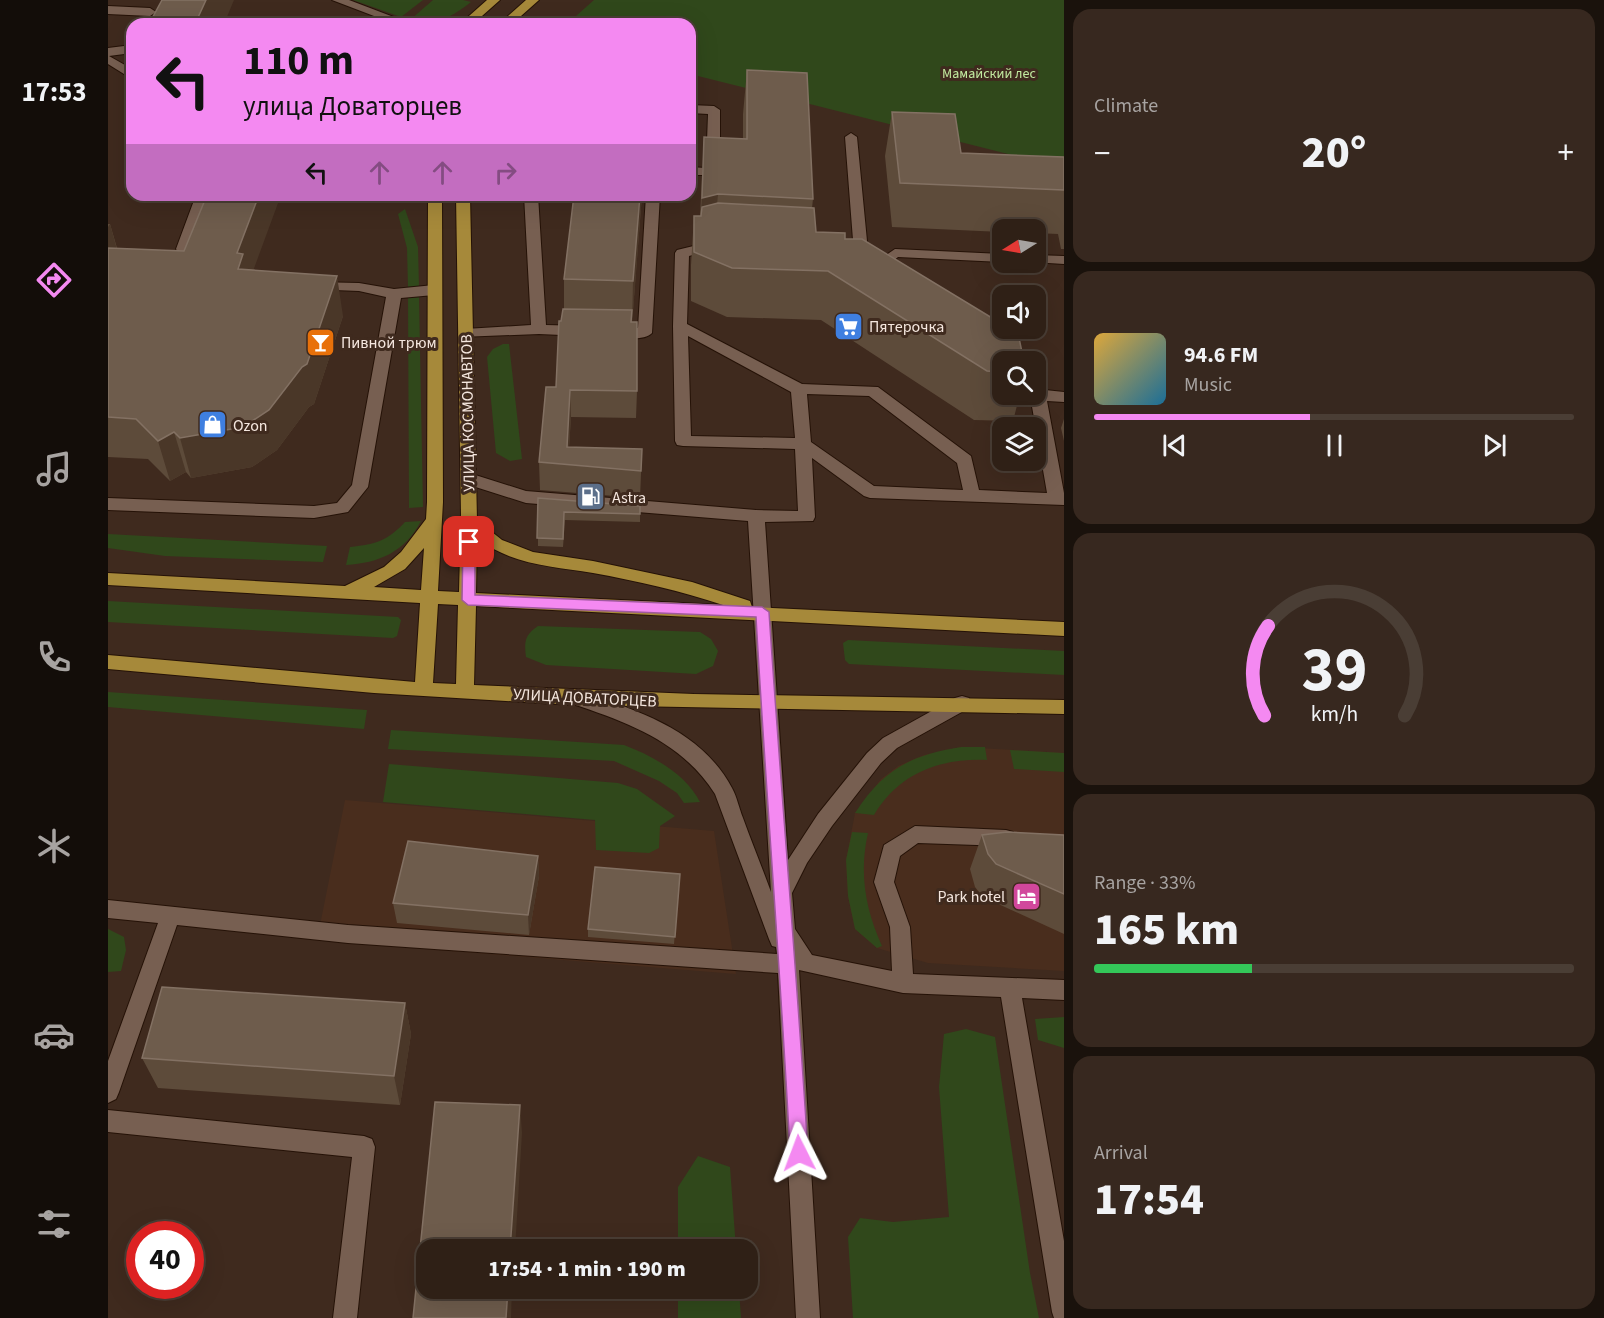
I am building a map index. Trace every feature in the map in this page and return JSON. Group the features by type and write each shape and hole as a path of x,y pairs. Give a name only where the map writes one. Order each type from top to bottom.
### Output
{"main road":[{"path":"473,18 494,0"},
{"path":"512,18 533,0"},
{"name":"УЛИЦА КОСМОНАВТОВ","path":"424,688 433,522 435,201"},
{"name":"УЛИЦА КОСМОНАВТОВ","path":"463,201 469,478 465,690"},
{"path":"341,592 380,579 397,568 412,554 433,522"},
{"path":"469,522 496,544 531,558 593,567 692,588 762,612"},
{"path":"108,579 468,600 762,612 1064,629"},
{"name":"УЛИЦА ДОВАТОРЦЕВ","path":"108,662 297,681 641,700 1064,706"}],"street":[{"path":"147,18 156,0"},
{"path":"338,0 389,18"},
{"path":"108,10 150,12"},
{"path":"108,52 126,50"},
{"path":"108,59 126,71"},
{"path":"696,109 714,110 713,172 696,171"},
{"path":"851,137 860,241 866,263"},
{"path":"183,249 201,201"},
{"path":"531,201 539,329"},
{"path":"465,334 539,329 645,333 653,201"},
{"path":"725,245 714,245 682,253 680,326 683,441 803,444 870,492 1060,499 1040,405"},
{"path":"825,251 866,263 895,253 992,258"},
{"path":"1046,259 1064,260"},
{"path":"295,286 359,287 394,294 434,290"},
{"path":"108,504 314,512 342,508 360,487 394,294"},
{"path":"680,326 799,389 873,391 965,460 972,495"},
{"path":"991,338 1012,351"},
{"path":"469,478 526,497 756,516 807,517 799,389"},
{"path":"1046,396 1064,397"},
{"path":"756,516 788,964 808,1318"},
{"path":"568,696 616,709 661,732 685,747 714,772 729,802 788,964"},
{"path":"782,892 800,858 825,820 874,758 890,743 962,703"},
{"path":"903,983 900,927 884,882 891,851 915,834 1030,839"},
{"path":"108,909 348,934 788,964"},
{"path":"108,1092 170,917"},
{"path":"784,930 806,963 903,983 1064,990"},
{"path":"1010,987 1064,1312"},
{"path":"108,1121 364,1147 345,1318"}],"shaded area":[{"path":"961,747 1064,753 1064,971 928,963 877,948 855,929 848,896 846,860 855,813 881,779 898,766 924,755"},
{"path":"345,800 714,831 736,974 317,940"}],"green space":[{"path":"353,0 423,0 401,17"},
{"path":"433,0 471,2 445,18 412,18"},
{"name":"Мамайский лес","path":"594,0 1064,0 1064,168 696,76 696,18 574,18"},
{"path":"405,209 418,247 419,286 408,287 407,248 398,214"},
{"path":"419,297 423,507 409,508 408,298"},
{"path":"509,344 522,459 510,461 496,453 487,357 493,349"},
{"path":"421,521 407,541 390,554 369,562 346,565 350,547 381,540 393,534 405,522"},
{"path":"108,534 327,546 323,562 165,556 108,548"},
{"path":"108,601 398,617 401,620 397,636 393,638 108,622"},
{"path":"538,626 700,632 711,639 718,651 713,666 696,674 546,665 526,657 526,639 530,632"},
{"path":"848,640 1064,651 1064,675 849,664 845,660 843,643"},
{"path":"108,692 367,710 364,729 108,707"},
{"path":"391,730 624,745 668,767 686,783 700,802 684,803 677,793 659,781 614,761 388,749"},
{"path":"961,747 985,747 987,760 953,762 922,771 896,788 874,815 855,813 876,786 899,767 927,755"},
{"path":"1010,750 1064,753 1064,772 1014,769"},
{"path":"389,764 618,783 637,789 675,816 660,826 659,848 649,853 596,850 595,820 383,802"},
{"path":"852,832 868,833 864,862 865,890 871,918 882,946 877,948 855,929 848,896 846,860"},
{"path":"108,929 124,937 126,950 121,971 108,972"},
{"path":"1064,1017 1064,1048 1038,1040 1035,1019"},
{"path":"966,1029 995,1037 1030,1273 1039,1318 853,1318 848,1237 860,1218 893,1222 949,1217 939,1087 944,1034"},
{"path":"698,1156 730,1167 735,1239 678,1239 678,1187"},
{"path":"678,1299 740,1299 741,1318 678,1318"}],"building":[{"path":"162,0 206,0 198,18 152,18"},
{"path":"747,70 807,73 813,199 718,194 702,198 704,137 747,139"},
{"path":"892,112 955,114 961,153 1064,157 1064,190 900,183"},
{"path":"205,201 257,201 237,253 243,254 238,269 337,276 307,364 302,367 269,410 243,427 180,438 174,432 158,441 136,419 108,417 108,248 184,251"},
{"path":"573,201 640,201 633,281 564,279"},
{"path":"718,203 814,208 816,232 845,233 845,239 862,239 992,318 992,339 1019,339 1022,351 992,351 992,371 987,371 828,271 732,268 694,252 694,216 701,216 702,207"},
{"path":"563,309 632,310 631,322 637,322 637,391 570,390 567,447 642,449 641,471 539,462 546,387 556,387 559,321 561,321"},
{"path":"538,498 640,506 640,514 564,512 563,539 537,538"},
{"path":"1007,832 1064,835 1064,894 996,864 988,854 982,835"},
{"path":"408,841 538,856 528,915 393,903"},
{"path":"595,867 680,874 675,937 588,929"},
{"path":"162,987 405,1003 394,1076 142,1058"},
{"path":"435,1102 520,1105 511,1239 421,1239"},
{"path":"416,1289 416,1299 507,1299 506,1318 413,1318"}],"place":[{"name":"Пятерочка","path":"848,326"},
{"name":"Пивной трюм","path":"320,342"},
{"name":"Ozon","path":"212,425"},
{"name":"Astra","path":"591,497"},
{"name":"Park hotel","path":"1026,896"}],"route":[{"path":"469,542 468,600 762,612 777,845 788,964 799,1153"}]}
